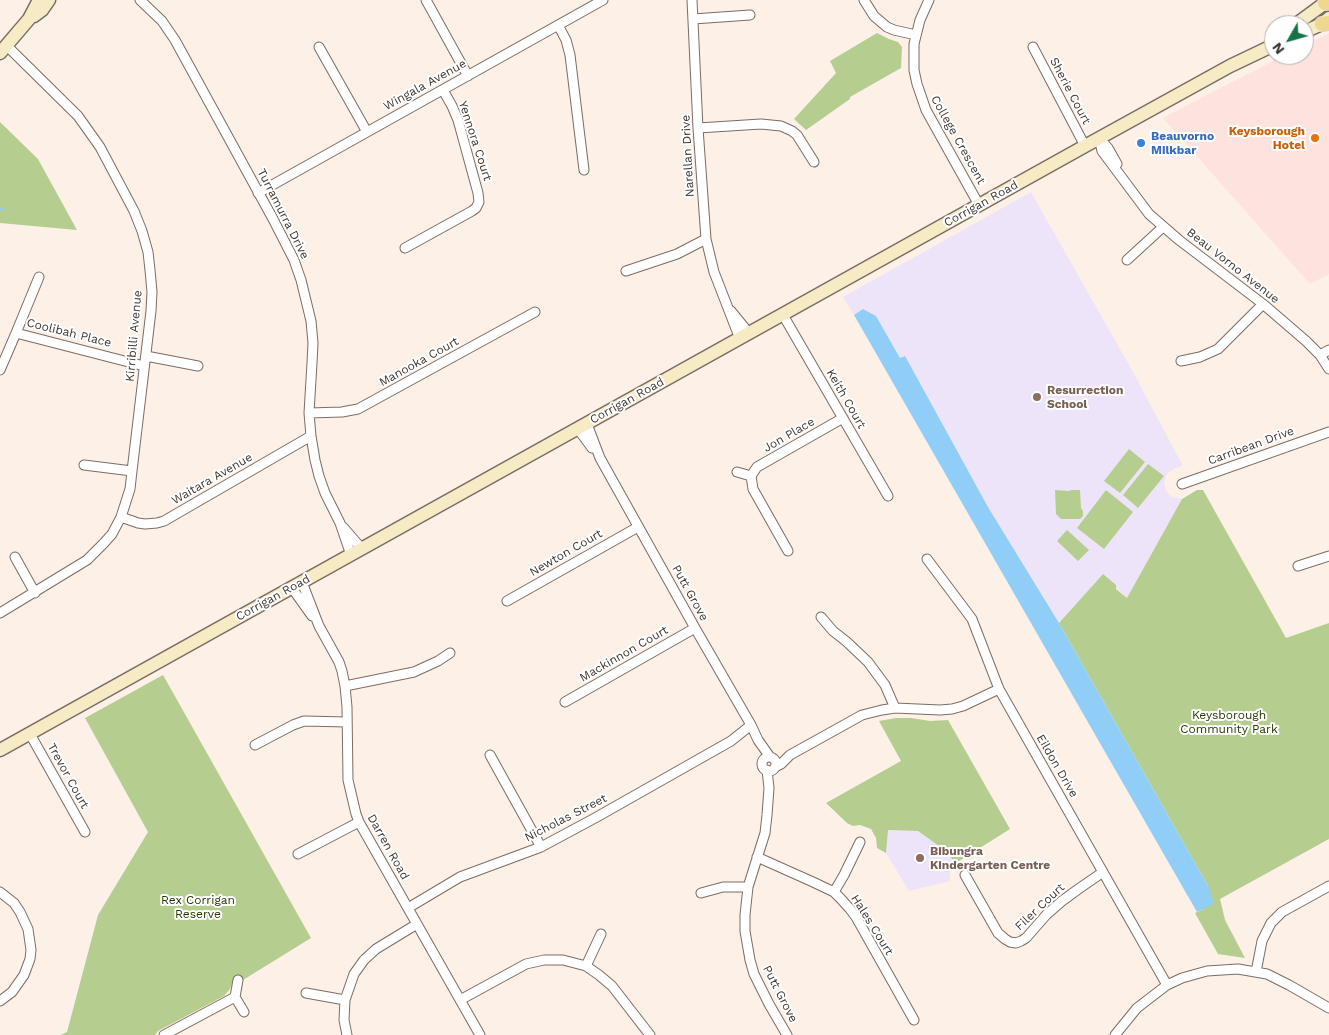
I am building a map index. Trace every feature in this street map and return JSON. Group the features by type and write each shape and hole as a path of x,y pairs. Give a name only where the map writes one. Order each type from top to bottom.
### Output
{"main road":[{"path":"4,50 29,19 39,0"},
{"path":"29,19 42,10 49,0"},
{"path":"1308,15 1327,1"},
{"path":"1314,27 1326,22"},
{"name":"Corrigan Road","path":"1254,54 1264,47"},
{"name":"Corrigan Road","path":"0,750 1099,138 1264,50"}],"street":[{"name":"Turramurra Drive","path":"140,0 155,13 168,29 258,192 294,260 302,280 311,321 313,343 309,413 318,476 330,505 357,552"},
{"path":"426,0 468,76"},
{"name":"Wingala Avenue","path":"258,192 603,0"},
{"name":"Narellan Drive","path":"692,0 706,239 714,272 728,306 734,327 744,336"},
{"path":"864,0 874,16 887,27 916,34"},
{"name":"College Crescent","path":"929,0 916,34 914,58 914,70 921,99 980,205"},
{"path":"693,19 750,15"},
{"path":"558,24 566,40 570,55 584,170"},
{"path":"319,47 367,132"},
{"name":"Sherie Court","path":"1032,47 1085,146"},
{"name":"Kirribilli Avenue","path":"0,613 78,567 96,552 112,534 121,517 130,489 151,311 150,270 144,238 134,211 100,147 86,124 72,109 4,50"},
{"name":"Yennora Court","path":"405,248 472,211 479,202 458,120 443,90"},
{"path":"698,128 761,124 781,126 797,135 814,162"},
{"name":"Beau Vorno Avenue","path":"1099,138 1102,151 1149,214 1163,227 1264,304 1306,341 1320,355 1329,369"},
{"path":"1127,260 1163,227"},
{"path":"626,272 677,254 706,239"},
{"path":"677,254 708,250"},
{"name":"Coolibah Place","path":"0,370 39,277"},
{"path":"1180,361 1200,357 1218,349 1264,304"},
{"name":"Manooka Court","path":"309,413 342,412 358,409 534,312"},
{"name":"Keith Court","path":"783,315 888,496"},
{"name":"Coolibah Place","path":"16,333 145,361 198,366"},
{"path":"1320,355 1329,350"},
{"name":"Jon Place","path":"751,476 757,467 843,418"},
{"name":"Putt Grove","path":"582,426 755,732 771,764 773,775 769,788 768,816 765,833 748,887 745,931 750,960 758,983 787,1035"},
{"name":"Carribean Drive","path":"1182,484 1329,432"},
{"name":"Waitara Avenue","path":"121,517 145,524 164,521 311,436"},
{"path":"84,465 132,471"},
{"path":"737,472 751,476 753,489 788,552"},
{"name":"Newton Court","path":"507,601 638,527"},
{"path":"1298,566 1329,556"},
{"path":"15,557 35,593"},
{"name":"Eildon Drive","path":"927,559 972,619 999,689 1168,985"},
{"name":"Darren Road","path":"297,585 339,662 345,686 347,707 348,780 351,798 359,822 480,1035"},
{"path":"821,617 833,631 868,662 885,685 895,708"},
{"name":"Mackinnon Court","path":"565,702 695,628"},
{"path":"345,686 414,672 450,653"},
{"path":"771,764 862,715 895,708 940,710 963,706 999,689"},
{"path":"255,745 304,721 347,722"},
{"name":"Nicholas Street","path":"408,908 460,877 542,847 730,741 755,732"},
{"name":"Trevor Court","path":"30,734 85,832"},
{"path":"490,755 542,847"},
{"path":"298,854 359,822"},
{"path":"834,892 860,842"},
{"name":"Hales Court","path":"757,857 834,892 856,917 914,1020"},
{"name":"Filer Court","path":"964,876 998,933 1005,940 1016,943 1026,938 1047,914 1062,901 1103,872"},
{"path":"702,893 724,886 748,887"},
{"path":"1256,972 1262,941 1271,923 1282,912 1329,886"},
{"path":"0,892 14,903 20,912 28,928 31,950 27,968 21,980 12,992 0,1001"},
{"path":"347,1035 344,1020 345,1000 354,974 364,960 376,949 417,924"},
{"path":"586,966 601,934"},
{"path":"460,1000 526,964 562,960 586,966 612,986 650,1035"},
{"path":"1115,1035 1137,1008 1168,985 1182,978 1207,971 1238,969 1267,974 1329,1008"},
{"path":"238,980 235,997 244,1012"},
{"path":"306,993 345,1000"},
{"path":"164,1035 235,997"}],"shaded area":[{"path":"1329,33 1329,274 1310,284 1163,118 1266,65 1314,65 1314,41"},
{"name":"Resurrection School","path":"1031,192 1133,372 1182,464 1167,474 1164,483 1166,491 1172,497 1182,499 1127,598 1103,574 1059,623 988,507 904,356 900,358 876,316 863,309 854,315 843,297"},
{"name":"Bibungra Kindergarten Centre","path":"887,830 918,831 943,849 956,863 950,870 950,881 909,891 886,853"}],"green space":[{"path":"877,33 898,42 902,47 901,68 850,97 850,99 806,130 794,119 836,73 830,61"},
{"path":"0,122 38,159 77,230 0,223"},
{"path":"1129,449 1145,462 1120,493 1104,481"},
{"path":"1148,464 1164,476 1138,508 1123,495"},
{"path":"1055,490 1080,490 1083,516 1080,519 1061,519 1056,514"},
{"path":"1106,490 1133,512 1104,549 1077,528"},
{"name":"Keysborough Community Park","path":"1197,490 1203,490 1286,638 1329,623 1329,839 1220,899 1225,920 1245,958 1218,954 1195,913 1204,909 1208,886 1059,623 1103,574 1127,598 1182,499"},
{"path":"1067,530 1089,550 1078,561 1057,541"},
{"name":"Rex Corrigan Reserve","path":"163,675 311,938 243,980 233,981 230,989 224,996 158,1031 155,1035 61,1035 67,1032 98,915 148,832 85,718"},
{"path":"896,718 930,721 948,720 1010,829 956,863 943,849 918,831 888,830 886,853 877,848 876,838 871,829 847,823 826,803 901,761 879,721"}],"water":[{"path":"863,309 876,316 900,358 905,356 988,507 1059,623 1208,886 1214,903 1204,909 1197,912 854,315"}],"place":[{"name":"Keysborough Hotel","path":"1315,138"},
{"name":"Beauvorno Milkbar","path":"1141,143"},
{"name":"Resurrection School","path":"1037,397"},
{"name":"Bibungra Kindergarten Centre","path":"920,858"}]}
